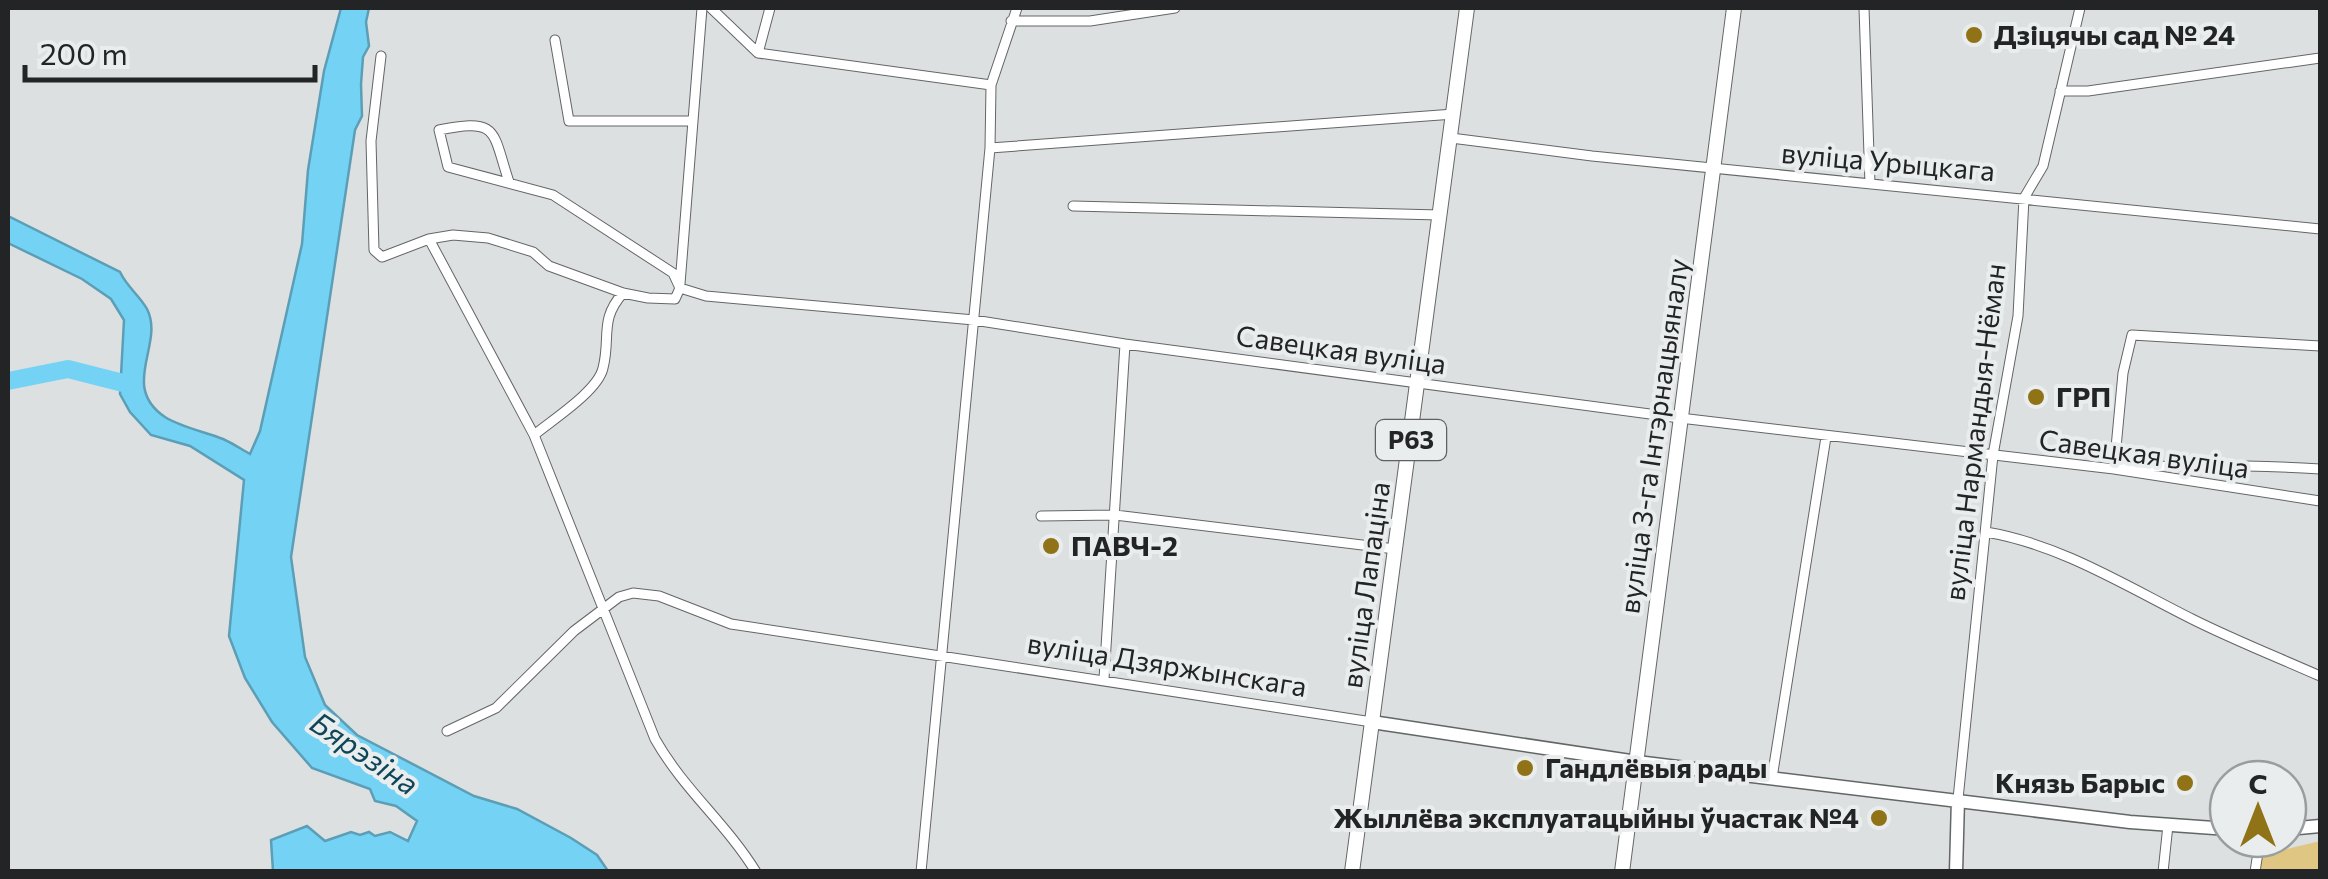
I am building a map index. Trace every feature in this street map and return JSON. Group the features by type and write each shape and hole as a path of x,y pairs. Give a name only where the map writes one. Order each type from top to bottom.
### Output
{"main road":[{"name":"вуліца Лапаціна","path":"1352,872 1467,8"},
{"name":"вуліца 3-га Інтэрнацыяналу","path":"1622,872 1734,8"}],"street":[{"path":"680,288 702,8"},
{"path":"711,8 758,53 991,85"},
{"path":"758,53 770,8"},
{"path":"921,872 990,148 991,85 1017,8"},
{"path":"1012,22 1090,21 1175,8"},
{"path":"1864,8 1870,184"},
{"name":"вуліца Нармандыя-Нёман","path":"1956,872 1958,799 1993,456 2018,316 2024,198 2043,166 2080,8"},
{"path":"556,40 570,121 692,121"},
{"name":"Савецкая вуліца","path":"380,56 372,140 377,256 453,235 488,238 533,252 550,266 623,293 648,298 674,299 680,288 706,296 974,320 1125,344 1680,418 2114,469 2320,502"},
{"path":"2060,91 2088,91 2320,58"},
{"path":"990,148 1454,114"},
{"path":"509,182 493,133 485,126 439,130 448,166 553,195 674,274 680,288"},
{"name":"вуліца Урыцкага","path":"1451,138 2320,230"},
{"path":"1073,206 1442,215"},
{"path":"429,239 534,434 662,751 680,780 734,836 756,872"},
{"path":"534,434 577,401 603,371 610,308 623,293"},
{"path":"2320,346 2132,335 2123,373 2114,469 2206,464 2320,469"},
{"path":"1104,679 1125,344"},
{"path":"1772,778 1826,437"},
{"path":"1041,516 1115,515 1395,549"},
{"path":"1986,532 2020,538 2076,561 2220,633 2320,676"},
{"name":"вуліца Дзяржынскага","path":"604,605 633,593 658,596 731,624 1636,762 2208,827"},
{"path":"448,732 496,708 604,605"},
{"path":"2163,872 2168,825"}],"shaded area":[{"path":"2320,841 2320,871 2259,872 2261,859 2308,859 2308,844"}],"water":[{"name":"Бярэзіна","path":"341,8 369,8 369,46 363,57 362,116 355,130 291,557 305,657 325,705 357,735 474,796 517,809 571,838 597,855 608,871 273,871 271,840 307,826 325,841 351,832 375,836 390,832 408,841 417,821 396,806 375,801 370,789 312,768 272,722 245,678 229,636 244,480 190,446 151,435 120,394 124,320 111,299 82,279 8,243 8,216 120,272 144,304 151,322 144,378 145,392 152,405 171,421 223,439 250,454 260,431 302,244 308,170 324,71"}],"waterway":[{"path":"8,381 68,369 131,385"}],"place":[{"name":"Дзіцячы сад № 24","path":"1974,35"},
{"name":"ГРП","path":"2036,397"},
{"name":"ПАВЧ-2","path":"1051,546"},
{"name":"Гандлёвыя рады","path":"1525,768"},
{"name":"Князь Барыс","path":"2185,783"},
{"name":"Жыллёва эксплуатацыйны ўчастак №4","path":"1879,818"}]}
